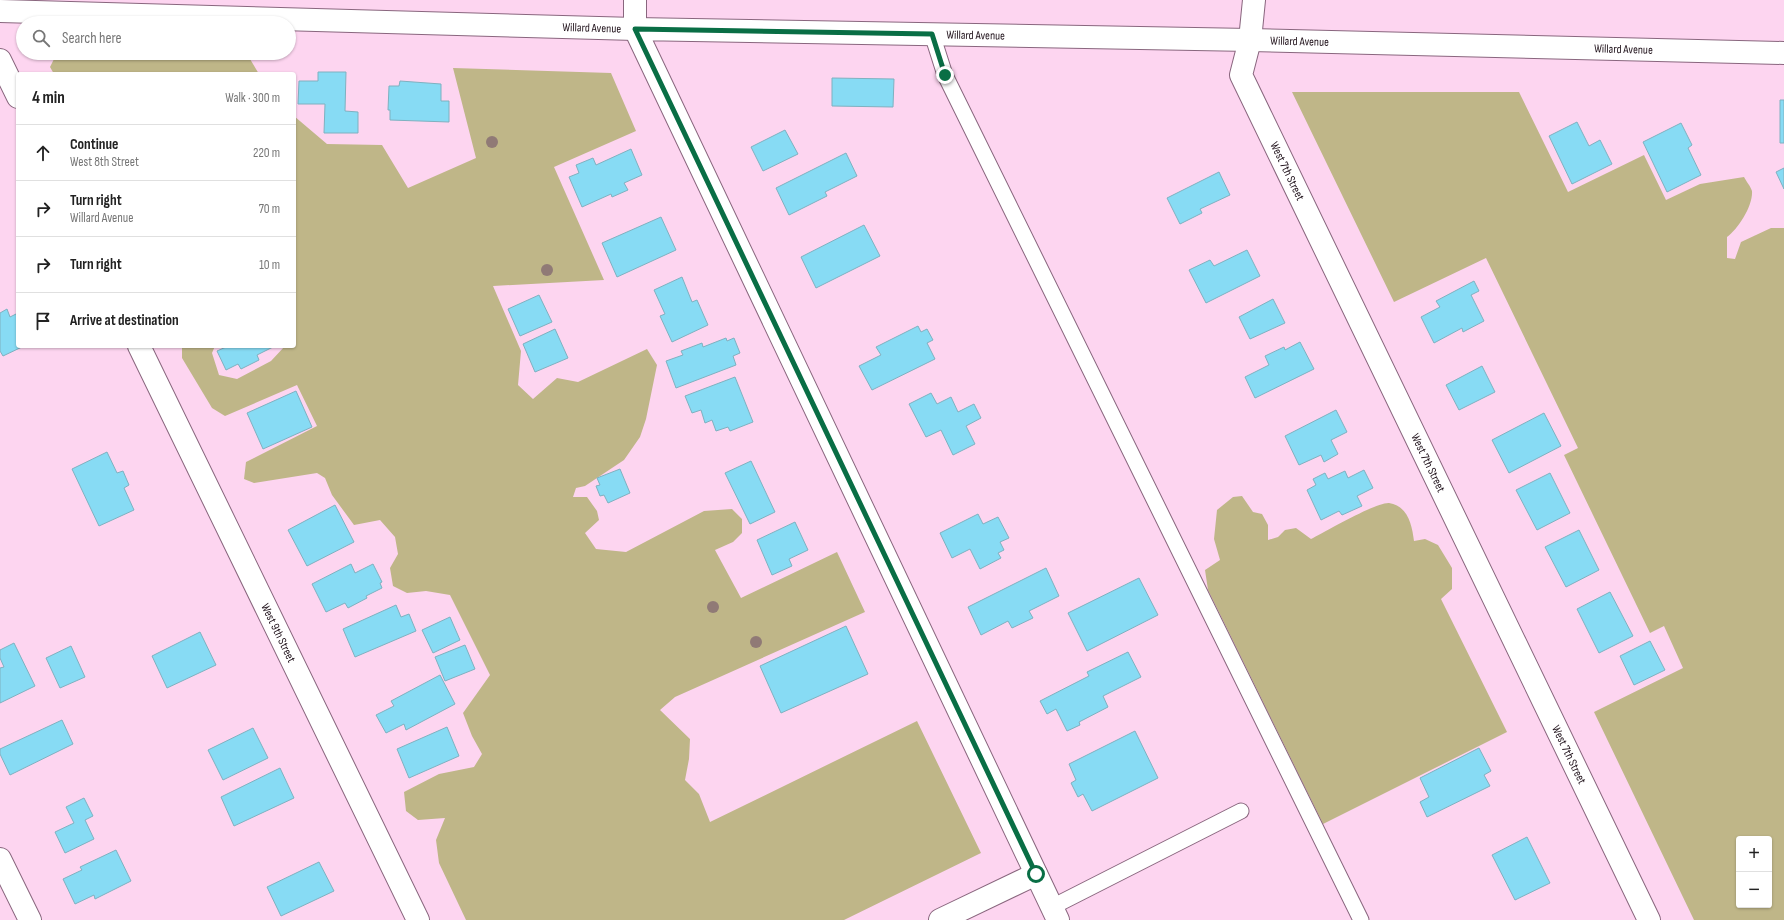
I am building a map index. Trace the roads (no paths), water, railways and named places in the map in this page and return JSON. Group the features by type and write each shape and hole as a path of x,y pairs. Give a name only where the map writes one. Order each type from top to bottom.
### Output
{"street":[{"path":"635,0 635,29 1055,913"},
{"name":"West 7th Street","path":"1254,0 1250,40 1241,75 1649,920"},
{"name":"Willard Avenue","path":"0,11 102,7 283,9 635,29 1250,40 1784,53"},
{"path":"0,60 16,93"},
{"name":"West 9th Street","path":"140,348 418,920"},
{"path":"0,859 30,920"},
{"path":"940,920 1036,874"}],"lane":[{"path":"932,34 945,75 1361,920"},
{"path":"1055,913 1241,811"}]}
